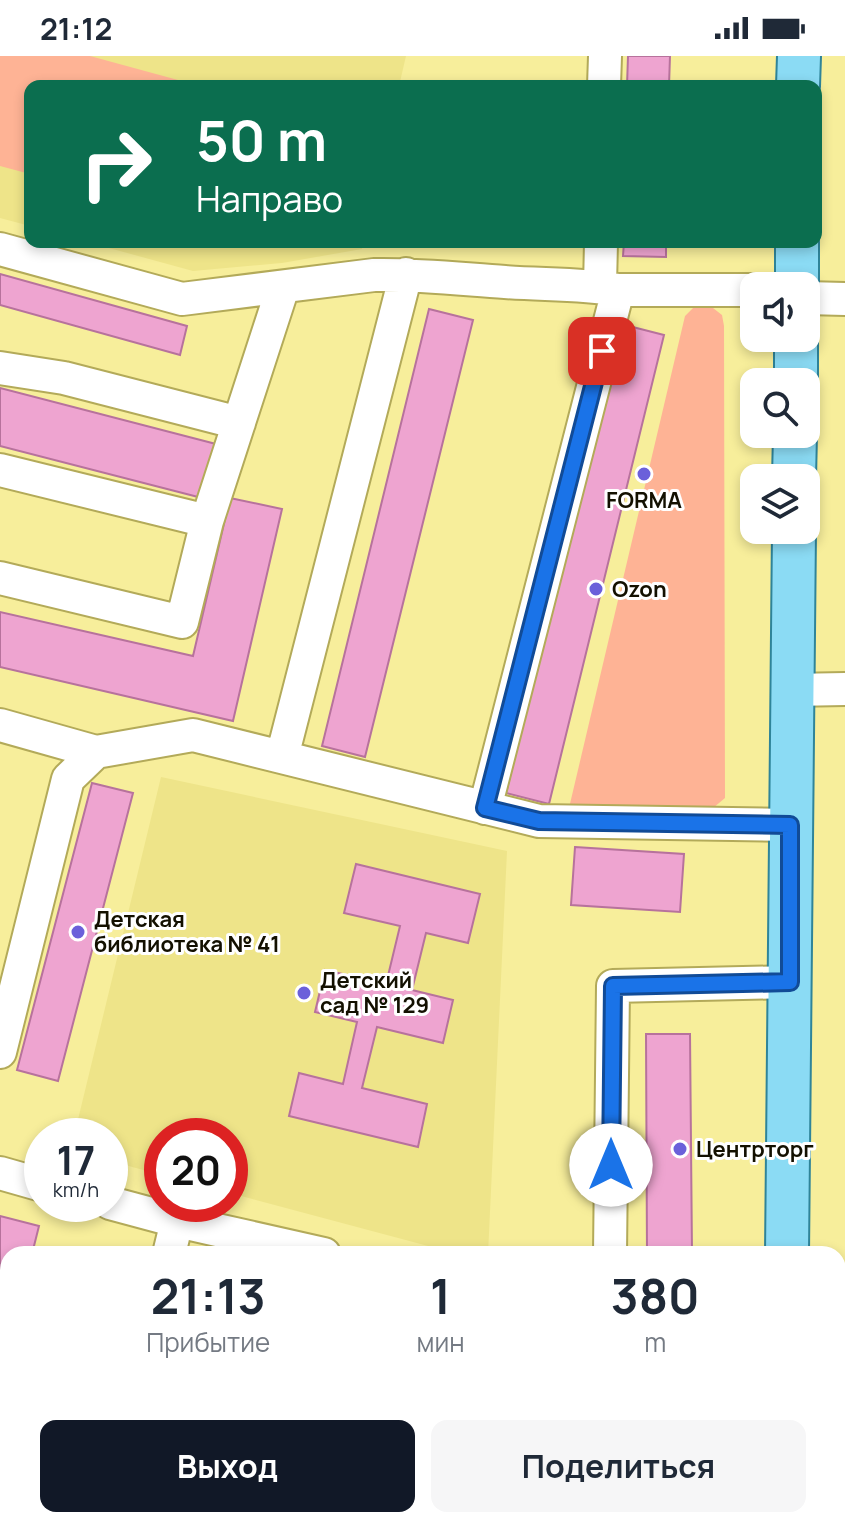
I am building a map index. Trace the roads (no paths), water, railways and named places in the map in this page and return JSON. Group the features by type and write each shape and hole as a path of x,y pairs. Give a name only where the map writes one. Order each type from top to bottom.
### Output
{"main road":[{"path":"798,80 799,56"},
{"path":"797,248 797,272"},
{"path":"787,1246 794,544"}],"lane":[{"path":"604,80 605,56"},
{"path":"485,808 609,288 602,248"},
{"path":"0,249 182,299 374,275 406,274 609,288 740,290"},
{"path":"282,757 406,274"},
{"path":"0,578 182,622 207,521 283,287"},
{"path":"820,298 845,299"},
{"path":"0,368 64,378 239,423"},
{"path":"0,470 207,521"},
{"path":"791,690 845,689"},
{"path":"0,725 96,752 193,735 539,821 790,825"},
{"path":"0,1052 68,779 96,752"},
{"path":"610,1246 613,986 790,982"},
{"path":"0,1173 24,1180"},
{"path":"171,1246 177,1222"},
{"path":"181,1222 288,1246"}],"place":[{"name":"FORMA","path":"644,474"},
{"name":"Ozon","path":"596,589"},
{"name":"Детская библиотека № 41","path":"78,932"},
{"name":"Детский сад № 129","path":"304,993"},
{"name":"Центрторг","path":"680,1149"}]}
